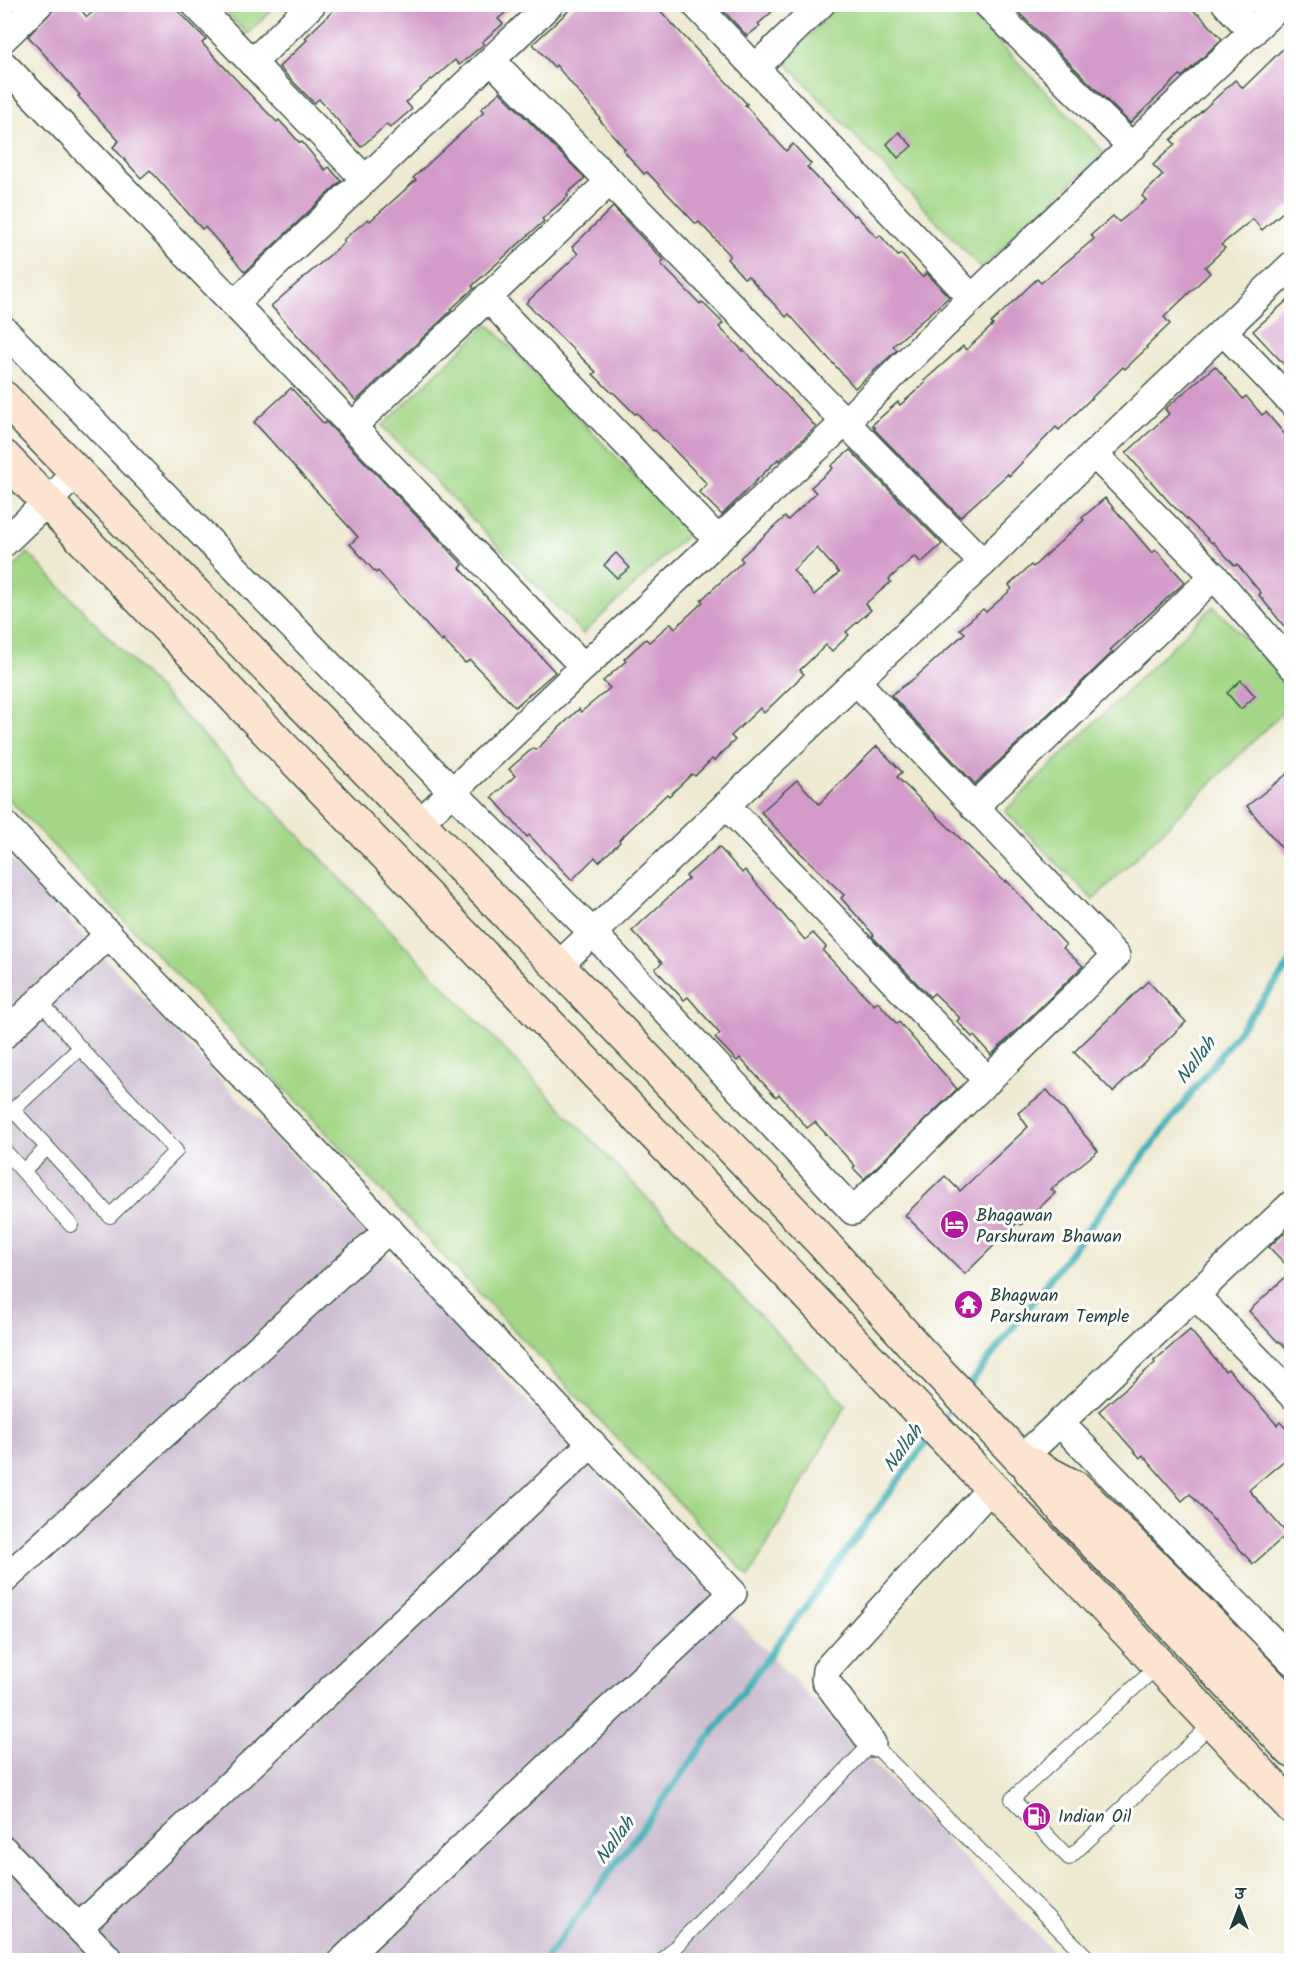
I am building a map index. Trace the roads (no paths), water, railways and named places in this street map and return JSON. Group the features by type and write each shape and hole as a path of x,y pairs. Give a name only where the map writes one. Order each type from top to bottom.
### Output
{"street":[{"path":"4,38 39,4"},
{"path":"195,4 365,179"},
{"path":"252,63 312,4"},
{"path":"235,303 550,4"},
{"path":"695,4 972,298"},
{"path":"755,68 821,4"},
{"path":"987,4 1132,147"},
{"path":"1226,4 1253,32"},
{"path":"418,824 844,423 1281,4"},
{"path":"492,61 983,563"},
{"path":"4,65 584,667"},
{"path":"353,426 610,181"},
{"path":"525,998 856,681 983,563 1292,265"},
{"path":"487,297 718,540"},
{"path":"4,330 592,932 853,1211 1116,956 856,681"},
{"path":"1223,331 1292,403"},
{"path":"4,398 558,966 822,1242 917,1348 1013,1449 1068,1515 1292,1751"},
{"path":"1094,454 1214,576 1292,666"},
{"path":"4,457 525,998 1292,1807"},
{"path":"4,543 77,473"},
{"path":"974,807 1214,576"},
{"path":"726,805 988,1081"},
{"path":"4,824 733,1593 343,1960"},
{"path":"4,1035 109,934"},
{"path":"1013,1449 1060,1423 1292,1204"},
{"path":"4,1580 388,1229"},
{"path":"1195,1295 1292,1395"},
{"path":"1060,1423 1292,1661"},
{"path":"79,1927 592,1443"},
{"path":"1013,1449 1076,1488 1244,1656 1292,1708"},
{"path":"872,1743 825,1680 826,1670 981,1478"},
{"path":"4,1850 110,1960"}],"lane":[{"path":"40,1001 80,1048 176,1151 110,1216 47,1148 9,1114 80,1048"},
{"path":"23,1171 47,1148"},
{"path":"4,1150 71,1225"},
{"path":"1159,1665 1012,1799 1069,1858 1213,1723"},
{"path":"663,1960 872,1743 1090,1960"}],"waterway":[{"name":"Nallah","path":"966,1389 1292,961"},
{"name":"Nallah","path":"941,1422 956,1402"},
{"name":"Nallah","path":"545,1960 931,1436"}],"place":[{"name":"Bhagawan Parshuram Bhawan","path":"955,1225"},
{"name":"Bhagwan Parshuram Temple","path":"969,1305"},
{"name":"Indian Oil","path":"1037,1816"}]}
